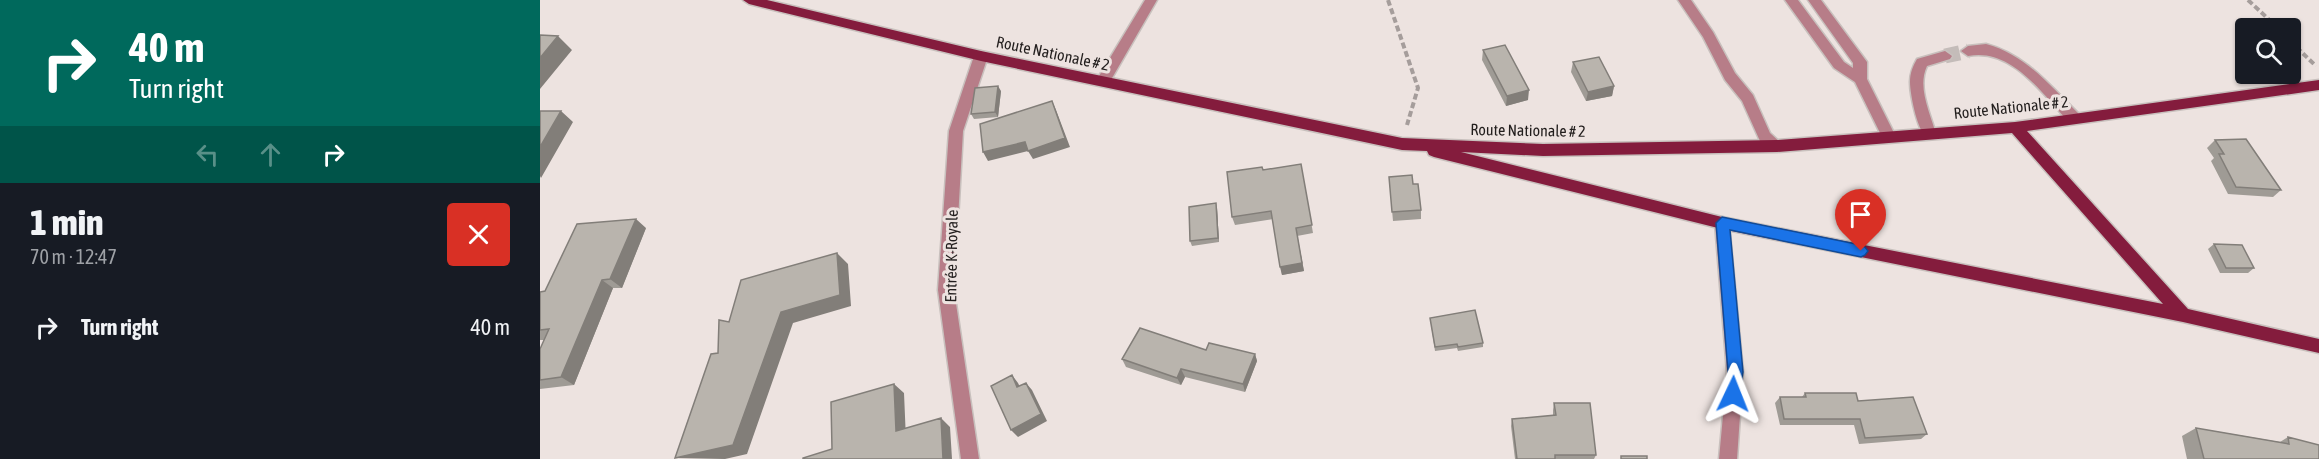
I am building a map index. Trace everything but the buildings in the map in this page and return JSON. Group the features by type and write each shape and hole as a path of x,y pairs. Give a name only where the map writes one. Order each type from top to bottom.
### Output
{"main road":[{"name":"Route Nationale # 2","path":"749,0 981,56 1402,144 1543,150 1777,146 2015,127 2319,85"},
{"path":"2015,127 2183,315"},
{"path":"1402,144 1722,223 2183,315 2319,346"}],"street":[{"path":"1103,81 1151,0"},
{"path":"1684,0 1748,99 1765,137 1777,146"},
{"path":"1791,0 1839,65 1860,79"},
{"path":"1814,0 1860,62 1860,79 1889,137"},
{"path":"1968,51 1985,48 2015,61 2075,119"},
{"name":"Entrée K-Royale","path":"970,459 946,290 956,131 981,56"},
{"path":"1929,134 1916,84 1917,71 1922,62 1945,56"},
{"path":"1722,223 1735,372 1728,459"}],"path":[{"path":"1389,0 1418,88 1402,144"},
{"path":"2248,0 2267,18"},
{"path":"2301,52 2319,69"}],"tunnel":[{"path":"1945,56 1968,51"}],"route":[{"path":"1733,394 1735,372 1722,223 1861,251"}]}
